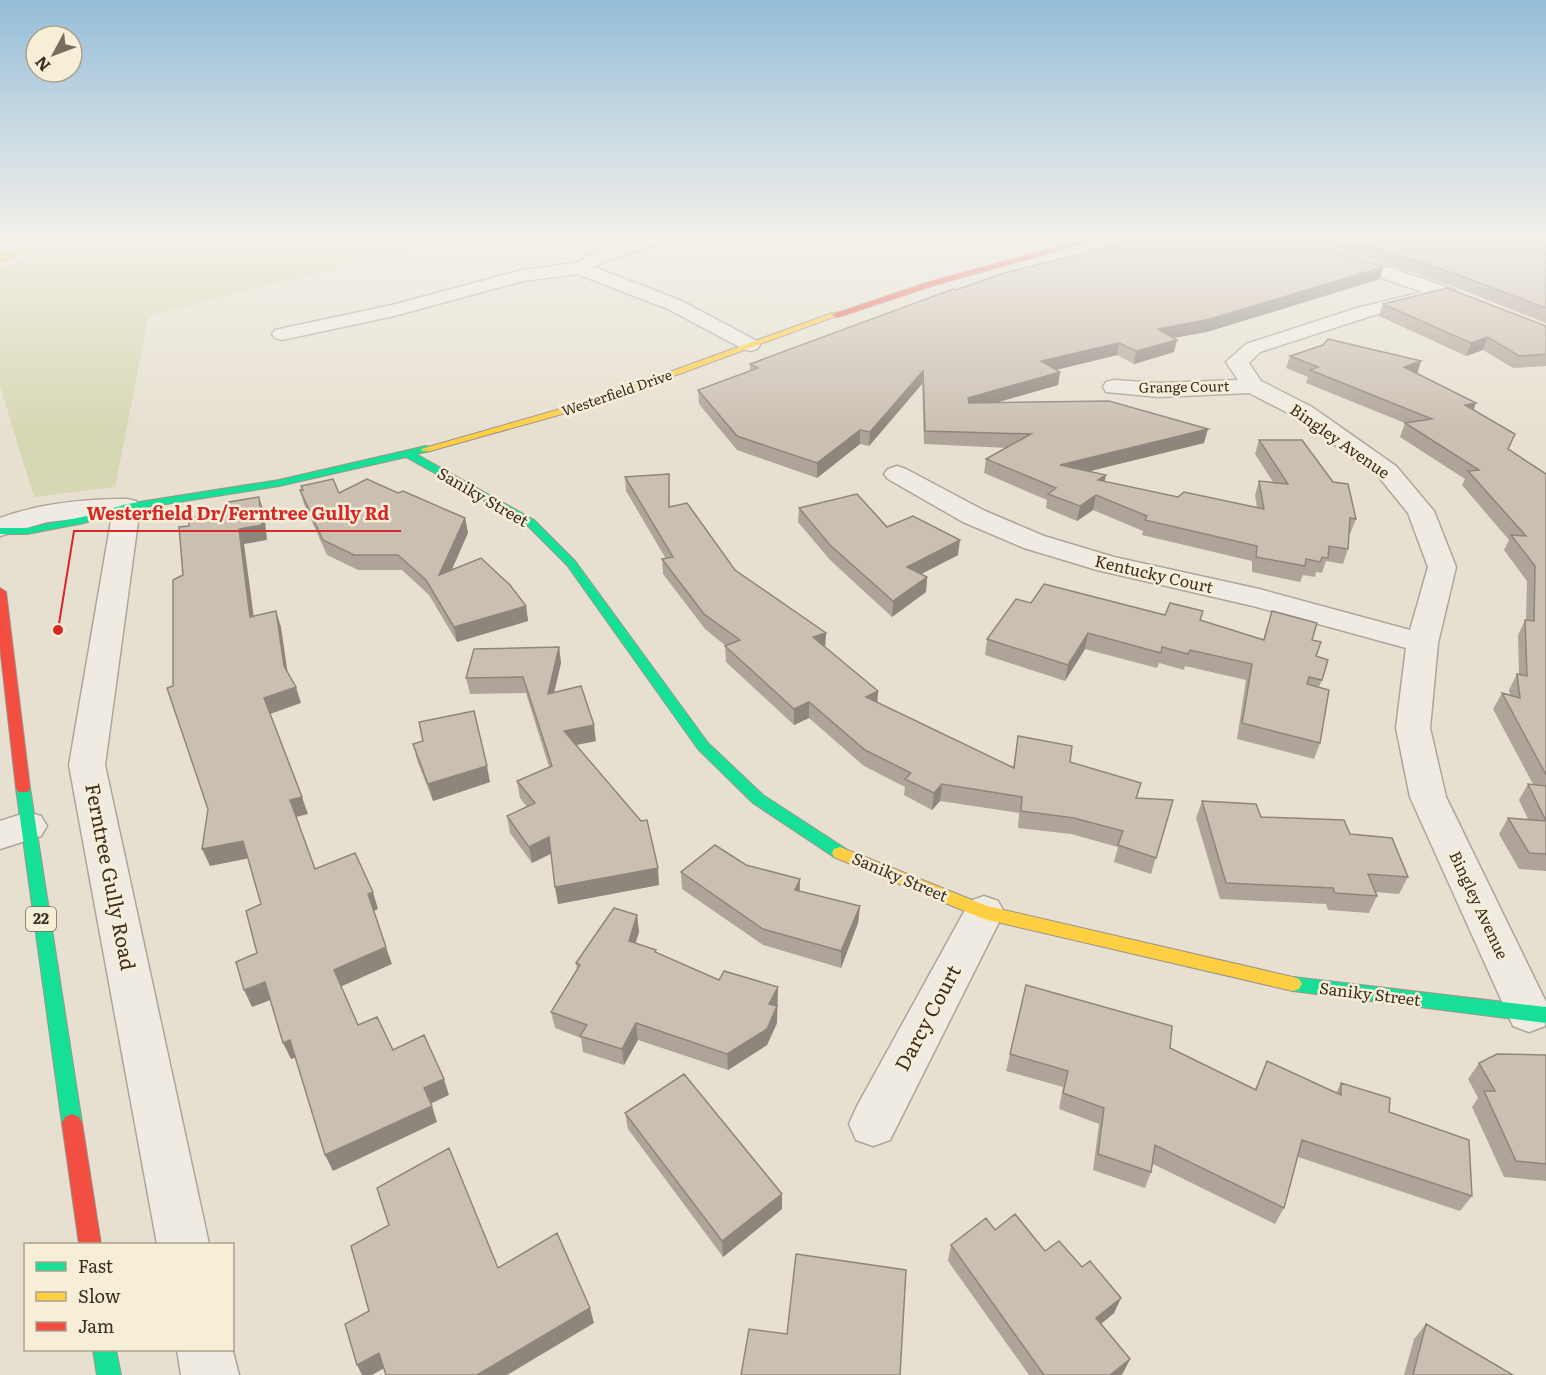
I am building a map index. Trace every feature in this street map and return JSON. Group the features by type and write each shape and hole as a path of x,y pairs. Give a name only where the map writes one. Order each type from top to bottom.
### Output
{"main road":[{"name":"Westerfield Drive","path":"127,507 279,483 408,454 595,402 867,303"},
{"name":"Saniky Street","path":"408,454 530,522 571,564 703,746 758,800 841,853 984,912 1278,982 1538,1014"},
{"name":"22","path":"0,592 14,831 90,1243"},
{"path":"105,1351 109,1375"}],"street":[{"path":"282,334 420,303"},
{"path":"670,303 750,345"},
{"path":"1253,386 1237,362 1253,348 1364,312 1414,303"},
{"name":"Grange Court","path":"1114,387 1159,390 1253,386"},
{"name":"Bingley Avenue","path":"1253,386 1304,412 1387,471 1421,511 1442,567 1422,643 1413,728 1428,797 1538,1014"},
{"name":"Kentucky Court","path":"897,474 973,516 1034,542 1107,564 1259,598 1422,643"},
{"name":"Westerfield Drive","path":"0,530 23,518 41,514 84,507 127,507"},
{"name":"Ferntree Gully Road","path":"127,507 87,765 183,1243"},
{"name":"Darcy Court","path":"873,1124 984,912"},
{"path":"204,1351 210,1375"}],"green space":[{"path":"0,303 197,303 149,315 115,487 34,497 0,386"}],"building":[{"path":"915,303 1263,303 1210,319 1158,329 1177,340 1136,351 1119,343 1041,361 1060,372 968,398 969,403 1109,401 1208,429 1060,465 1106,475 1098,480 1178,497 1184,492 1264,509 1259,481 1288,484 1259,440 1302,440 1333,482 1348,484 1356,519 1350,518 1348,549 1329,546 1328,558 1322,557 1320,562 1306,559 1305,566 1256,557 1257,546 1145,520 1147,516 1096,495 1080,506 1048,494 1056,488 986,459 1031,434 925,431 923,371 870,432 860,430 817,463 737,436 698,390 758,368 750,364"},
{"path":"1487,303 1546,326 1546,354 1519,356 1488,337 1471,343 1383,304"},
{"path":"1533,303 1546,303 1546,308"},
{"path":"1328,339 1421,361 1404,367 1476,403 1465,405 1515,434 1508,449 1546,474 1546,775 1502,693 1520,698 1517,674 1527,676 1525,620 1534,621 1535,566 1511,535 1526,536 1468,471 1479,470 1405,423 1432,419 1310,370 1318,367 1290,356 1323,345"},
{"path":"669,474 669,507 687,503 735,570 826,633 813,637 878,691 866,697 1014,768 1018,736 1072,746 1070,762 1141,783 1136,798 1173,800 1156,858 1118,845 1123,831 1074,818 1021,811 1022,797 942,784 934,793 905,779 911,773 865,750 809,702 794,709 725,646 740,640 704,614 662,559 673,557 625,477"},
{"path":"333,479 339,493 367,479 398,493 403,491 465,518 439,575 481,558 510,585 526,606 454,627 426,580 398,555 354,555 323,540 300,490 303,490 301,486"},
{"path":"857,494 887,527 913,516 960,540 907,567 927,577 893,601 830,545 799,508"},
{"path":"259,497 262,525 239,529 250,617 276,611 284,666 296,687 264,698 302,797 290,800 315,869 355,853 373,892 368,894 386,947 334,970 358,1025 377,1017 393,1050 424,1035 444,1079 424,1088 432,1106 325,1155 290,1040 283,1043 265,982 244,990 236,962 257,953 246,911 261,904 243,841 202,849 208,809 167,688 173,686 173,580 183,575 179,527 189,526 189,519 229,508 229,502"},
{"path":"1044,584 1165,615 1170,603 1203,611 1200,620 1264,640 1272,611 1317,623 1312,640 1321,642 1316,656 1328,660 1322,680 1309,677 1307,684 1329,690 1320,743 1242,723 1252,664 1190,650 1188,654 1162,647 1161,653 1088,633 1068,665 987,639 1016,599 1031,603"},
{"path":"559,647 548,694 581,686 594,725 564,731 641,821 647,820 658,868 555,887 549,837 529,847 507,816 535,803 517,781 552,766 523,677 466,678 474,649"},
{"path":"474,711 487,766 428,784 413,744 423,741 419,722"},
{"path":"1528,784 1546,786 1546,821"},
{"path":"1202,801 1256,804 1261,817 1344,820 1350,834 1392,838 1408,877 1368,874 1377,896 1335,893 1333,888 1226,883"},
{"path":"1508,818 1546,821 1546,854 1529,853"},
{"path":"715,845 746,865 800,879 795,890 860,906 841,951 763,929 681,872"},
{"path":"614,908 637,915 629,941 656,950 655,952 719,980 724,971 778,987 769,1004 777,1006 767,1029 727,1054 636,1023 622,1049 580,1036 587,1025 551,1012 580,965 576,963"},
{"path":"1026,985 1172,1026 1170,1048 1256,1090 1267,1061 1341,1095 1341,1083 1390,1098 1389,1112 1469,1140 1472,1196 1302,1140 1284,1208 1155,1145 1151,1172 1098,1154 1104,1108 1063,1093 1068,1071 1010,1054"},
{"path":"1497,1054 1546,1055 1546,1164 1516,1161 1484,1091 1495,1091 1479,1063"},
{"path":"684,1074 782,1194 722,1241 625,1113"},
{"path":"449,1148 498,1268 557,1233 590,1308 477,1375 386,1375 379,1353 357,1365 345,1324 369,1311 351,1246 389,1225 377,1188"},
{"path":"1015,1214 1045,1251 1059,1241 1082,1267 1090,1261 1121,1298 1096,1318 1130,1359 1110,1375 1044,1375 951,1245 986,1218 995,1230"},
{"path":"796,1254 906,1270 900,1375 741,1375 749,1329 787,1334"},
{"path":"1426,1324 1513,1375 1413,1375"}],"traffic: fast":[{"path":"0,531 27,531 84,520 127,507 279,483 426,449"},
{"path":"408,454 530,522 571,563 703,746 758,799 840,853"},
{"path":"23,788 72,1123"},
{"path":"1293,984 1546,1015"},
{"path":"105,1351 109,1375"}],"traffic: slow":[{"path":"426,449 595,402 835,315"},
{"path":"840,853 984,912 1293,984"}],"traffic: jam":[{"path":"835,315 870,303"},
{"path":"0,592 23,788"},
{"path":"72,1123 90,1243"}],"place":[{"name":"Westerfield Dr/Ferntree Gully Rd","path":"58,630"}]}
